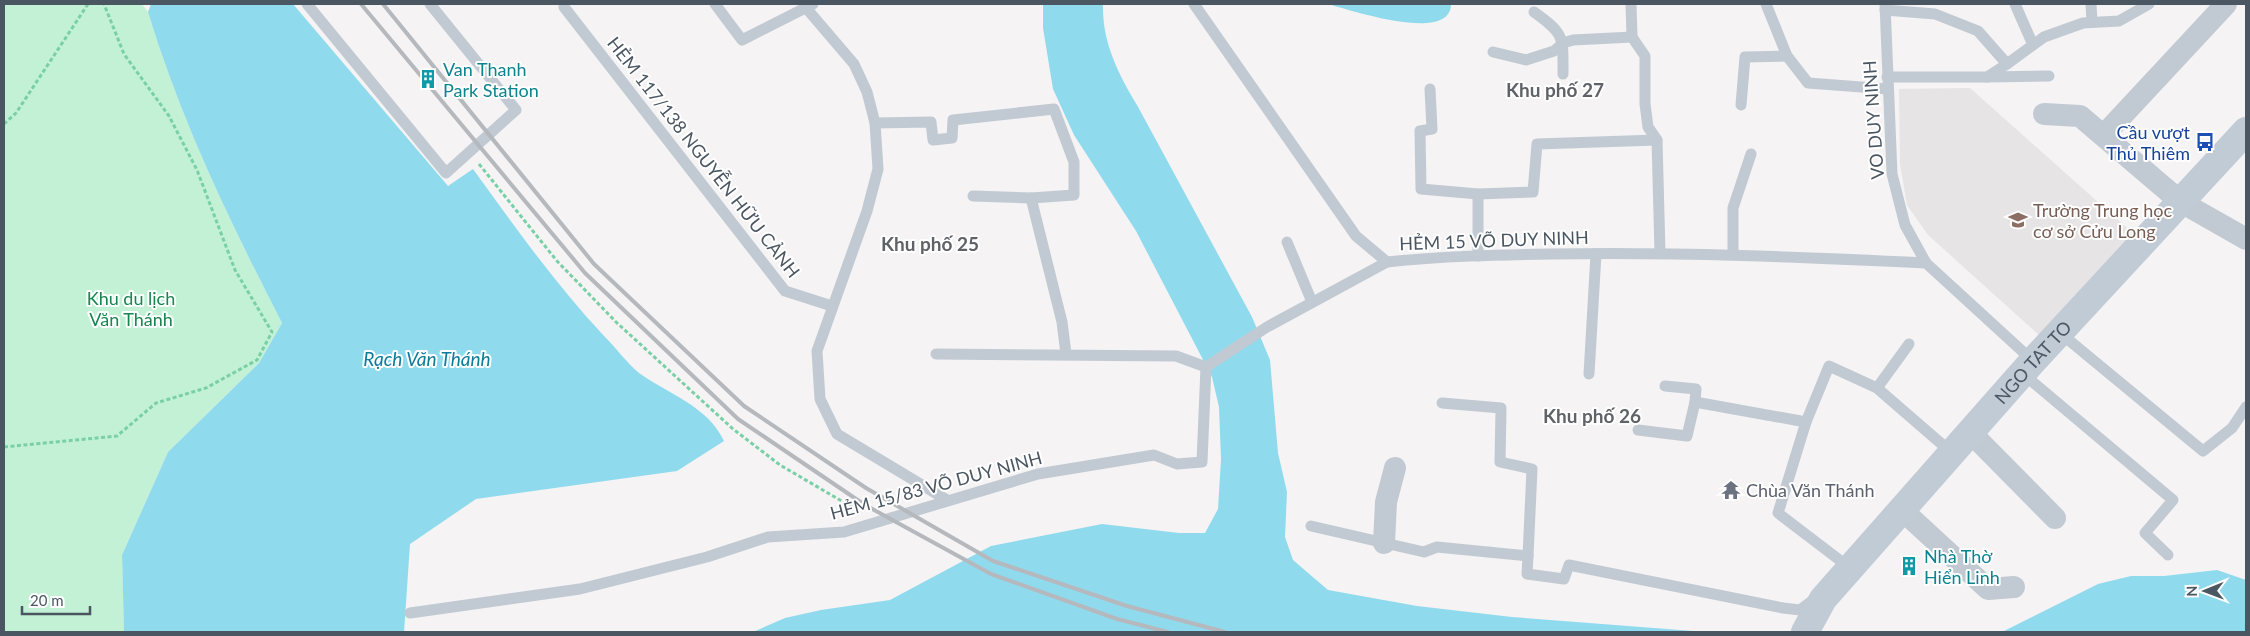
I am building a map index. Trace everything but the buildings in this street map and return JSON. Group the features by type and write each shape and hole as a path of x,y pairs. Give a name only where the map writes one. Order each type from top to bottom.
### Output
{"street":[{"path":"2104,135 2226,4"},
{"path":"2044,114 2080,116 2180,202 2246,239"},
{"name":"NGO TAT TO","path":"1806,632 1823,599 1850,568 2027,367 2246,130"},
{"path":"1970,432 2056,518"},
{"path":"1384,543 1386,502 1396,468"},
{"path":"1902,510 1988,589 2014,587"}],"lane":[{"path":"307,4 446,173 516,110 430,4"},
{"path":"715,4 742,40 810,6 854,64 867,92 875,123 878,170 867,211 817,351 820,399 837,434 947,500"},
{"name":"HẺM 15 VÕ DUY NINH","path":"1194,4 1356,236 1387,262 1436,256 1660,253 1733,254 1926,263"},
{"path":"1631,4 1632,37 1645,56 1645,104 1648,127 1657,140 1660,253"},
{"path":"1766,4 1787,56 1808,83 1888,89"},
{"path":"2015,4 2034,45"},
{"path":"2091,4 2092,22"},
{"path":"1987,77 2044,37 2083,23 2119,20 2149,4"},
{"name":"HẺM 117/138 NGUYỄN HỮU CẢNH","path":"564,7 785,291 832,306"},
{"path":"1885,7 1935,14 1978,31 2007,64"},
{"name":"VO DUY NINH","path":"1885,7 1892,174 1905,225 1926,263 2027,367 2174,500 2145,533 2168,555"},
{"path":"1534,12 1555,27 1563,43 1563,74"},
{"path":"1493,52 1526,60 1554,51 1563,43 1573,40 1632,37"},
{"path":"1741,105 1745,58 1787,56"},
{"path":"1887,77 2048,76"},
{"path":"1430,89 1432,129 1420,131 1421,188 1478,194 1534,192 1537,144 1657,140"},
{"path":"875,123 930,122 934,140 952,138 953,120 1054,109 1074,162 1074,195 1030,198 973,196"},
{"path":"1733,254 1733,208 1751,154"},
{"path":"1478,194 1478,256"},
{"path":"1030,198 1062,322 1066,354"},
{"path":"1287,242 1312,302"},
{"path":"1589,374 1596,254"},
{"path":"936,354 1176,356 1206,367 1267,327 1387,262"},
{"path":"2059,332 2203,451 2232,428 2246,407"},
{"path":"1877,388 1908,344"},
{"path":"1850,568 1778,513 1806,422 1829,366 1877,388 1952,452"},
{"name":"HẺM 15/83 VÕ DUY NINH","path":"410,613 580,589 707,557 768,537 844,532 1038,474 1154,455 1176,464 1202,462 1206,367"},
{"path":"1638,430 1687,436 1696,389 1665,386"},
{"path":"1695,402 1806,422"},
{"path":"1442,403 1501,408 1500,462 1532,469 1527,574 1564,579 1569,565 1800,610 1806,607 1841,571 1850,568"},
{"path":"1311,526 1424,552 1436,547 1528,556"}],"path":[{"path":"4,124 16,113 88,4"},
{"path":"4,447 117,436 156,403 206,388 257,360 272,332 235,270 197,170 168,116 124,54 104,4"},
{"path":"470,152 557,261 616,322 727,424 780,465 876,522"}],"shaded area":[{"name":"Trường Trung học cơ sở Cửu Long","path":"1970,88 2135,235 2040,336 1928,235 1907,205 1900,164 1899,89"}],"green space":[{"name":"Khu du lịch Văn Thánh","path":"4,4 142,4 148,12 161,53 191,132 225,209 282,323 259,363 168,452 122,555 124,632 4,632"}],"water":[{"name":"Rạch Văn Thánh","path":"151,4 293,4 448,186 473,169 553,276 626,360 650,381 698,410 717,429 724,441 677,471 476,499 410,544 404,632 124,632 122,555 168,452 259,363 282,323 225,209 191,132 161,53 148,12"},
{"path":"1043,4 1103,4 1105,31 1112,57 1252,317 1270,360 1278,453 1287,492 1285,537 1293,560 1328,590 1417,606 1512,617 1706,632 753,632 785,618 821,610 890,600 991,546 1102,524 1179,533 1205,533 1218,509 1221,459 1219,407 1212,377 1136,231 1074,135 1053,89 1043,28"},
{"path":"1328,4 1451,4 1447,16 1435,22 1418,23 1377,17"},
{"path":"2217,570 2246,580 2246,632 2002,632 2098,584 2131,576 2164,576"}],"railway":[{"path":"361,4 585,273 738,419 865,505 991,574 1117,619 1168,632"},
{"path":"383,4 594,264 744,406 866,488 993,561 1127,606 1225,632"}],"place":[{"name":"Van Thanh Park Station","path":"428,79"},
{"name":"Cầu vượt Thủ Thiêm","path":"2205,142"},
{"name":"Trường Trung học cơ sở Cửu Long","path":"2018,220"},
{"name":"Chùa Văn Thánh","path":"1731,490"},
{"name":"Nhà Thờ Hiển Linh","path":"1909,566"}],"district":[{"name":"Khu phố 27","path":"1555,89"},
{"name":"Khu phố 25","path":"930,243"},
{"name":"Khu phố 26","path":"1592,415"}]}
